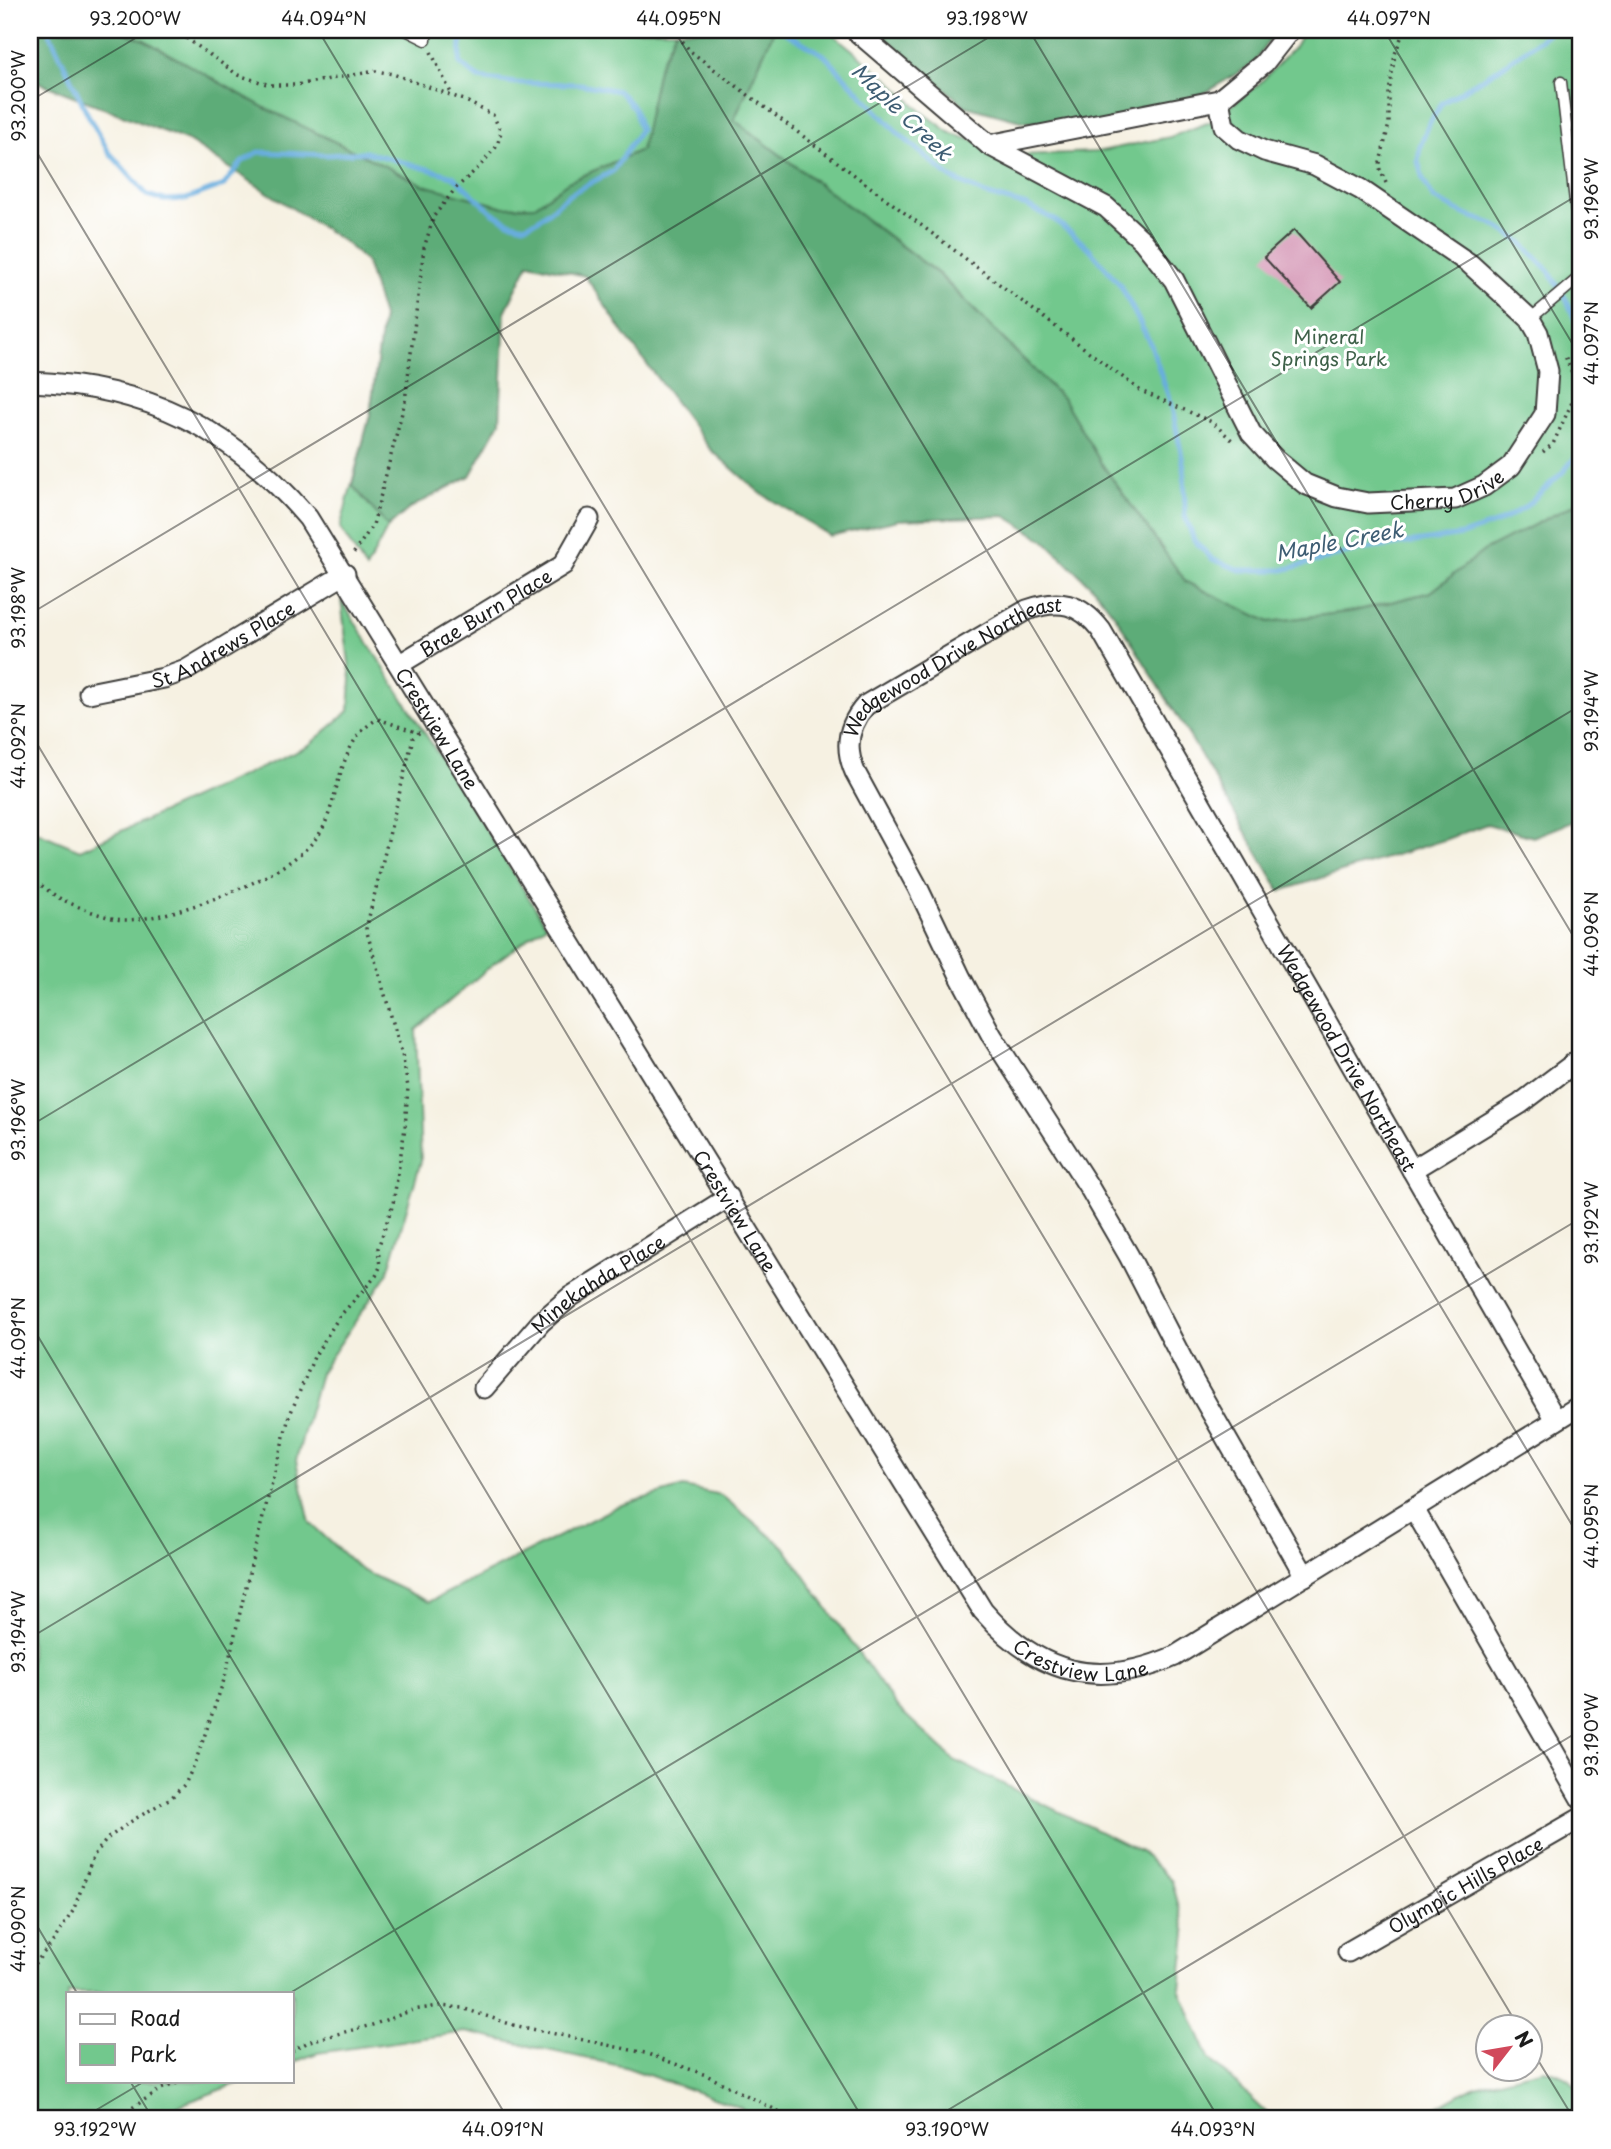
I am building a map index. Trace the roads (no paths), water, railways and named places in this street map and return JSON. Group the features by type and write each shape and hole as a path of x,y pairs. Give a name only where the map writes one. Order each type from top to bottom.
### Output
{"street":[{"name":"Cherry Drive","path":"855,30 989,145 1106,207 1143,241 1174,280 1251,433 1275,459 1305,484 1336,497 1368,503 1455,499 1484,486 1511,466 1545,414 1548,371 1538,333 1537,313 1360,189 1315,165 1264,151 1240,139 1224,126 1219,100"},
{"path":"989,145 1219,100 1264,63 1290,30"},
{"name":"Crestview Lane","path":"30,382 66,384 124,395 169,410 201,426 231,444 285,491 348,565 400,664 983,1611 1003,1634 1028,1653 1051,1664 1101,1674 1152,1667 1175,1657 1581,1405"},
{"name":"Brae Burn Place","path":"400,664 563,565 589,519"},
{"name":"St Andrews Place","path":"89,693 164,678 186,670 348,565"},
{"name":"Wedgewood Drive Northeast","path":"1305,1576 1194,1382 1129,1256 1089,1186 992,1036 851,762 848,745 850,732 858,713 866,705 1027,610 1042,604 1059,603 1078,609 1092,618 1556,1420"},
{"path":"1412,1170 1520,1104 1581,1058"},
{"name":"Minekahda Place","path":"484,1388 541,1322 569,1297 729,1197"},
{"path":"1414,1509 1581,1799"},
{"name":"Olympic Hills Place","path":"1348,1952 1581,1818"}],"lane":[{"path":"406,30 426,35"},
{"path":"1561,82 1576,210 1581,231"},
{"path":"1537,313 1581,275"}],"waterway":[{"name":"Maple Creek","path":"48,30 108,151 147,195 164,200 186,199 224,185 242,162 258,152 328,155 366,152 453,176 492,212 509,222 524,226 538,220 570,194 613,171 640,130 634,108 619,91 580,84 516,83 478,78 460,63 461,43 468,30"},
{"name":"Maple Creek","path":"781,30 824,55 898,133 951,178 985,194 1027,206 1055,220 1089,248 1121,286 1151,345 1172,407 1184,467 1185,516 1194,540 1212,559 1240,570 1283,570 1359,550 1462,535 1497,523 1524,508 1563,472 1581,450"},
{"name":"Maple Creek","path":"1549,30 1549,33 1500,68 1442,103 1429,124 1420,146 1418,161 1423,180 1434,199 1464,214 1493,224 1521,242 1549,271 1567,301 1581,334"}],"park label":[{"name":"Mineral Springs Park","path":"1329,347"}]}
